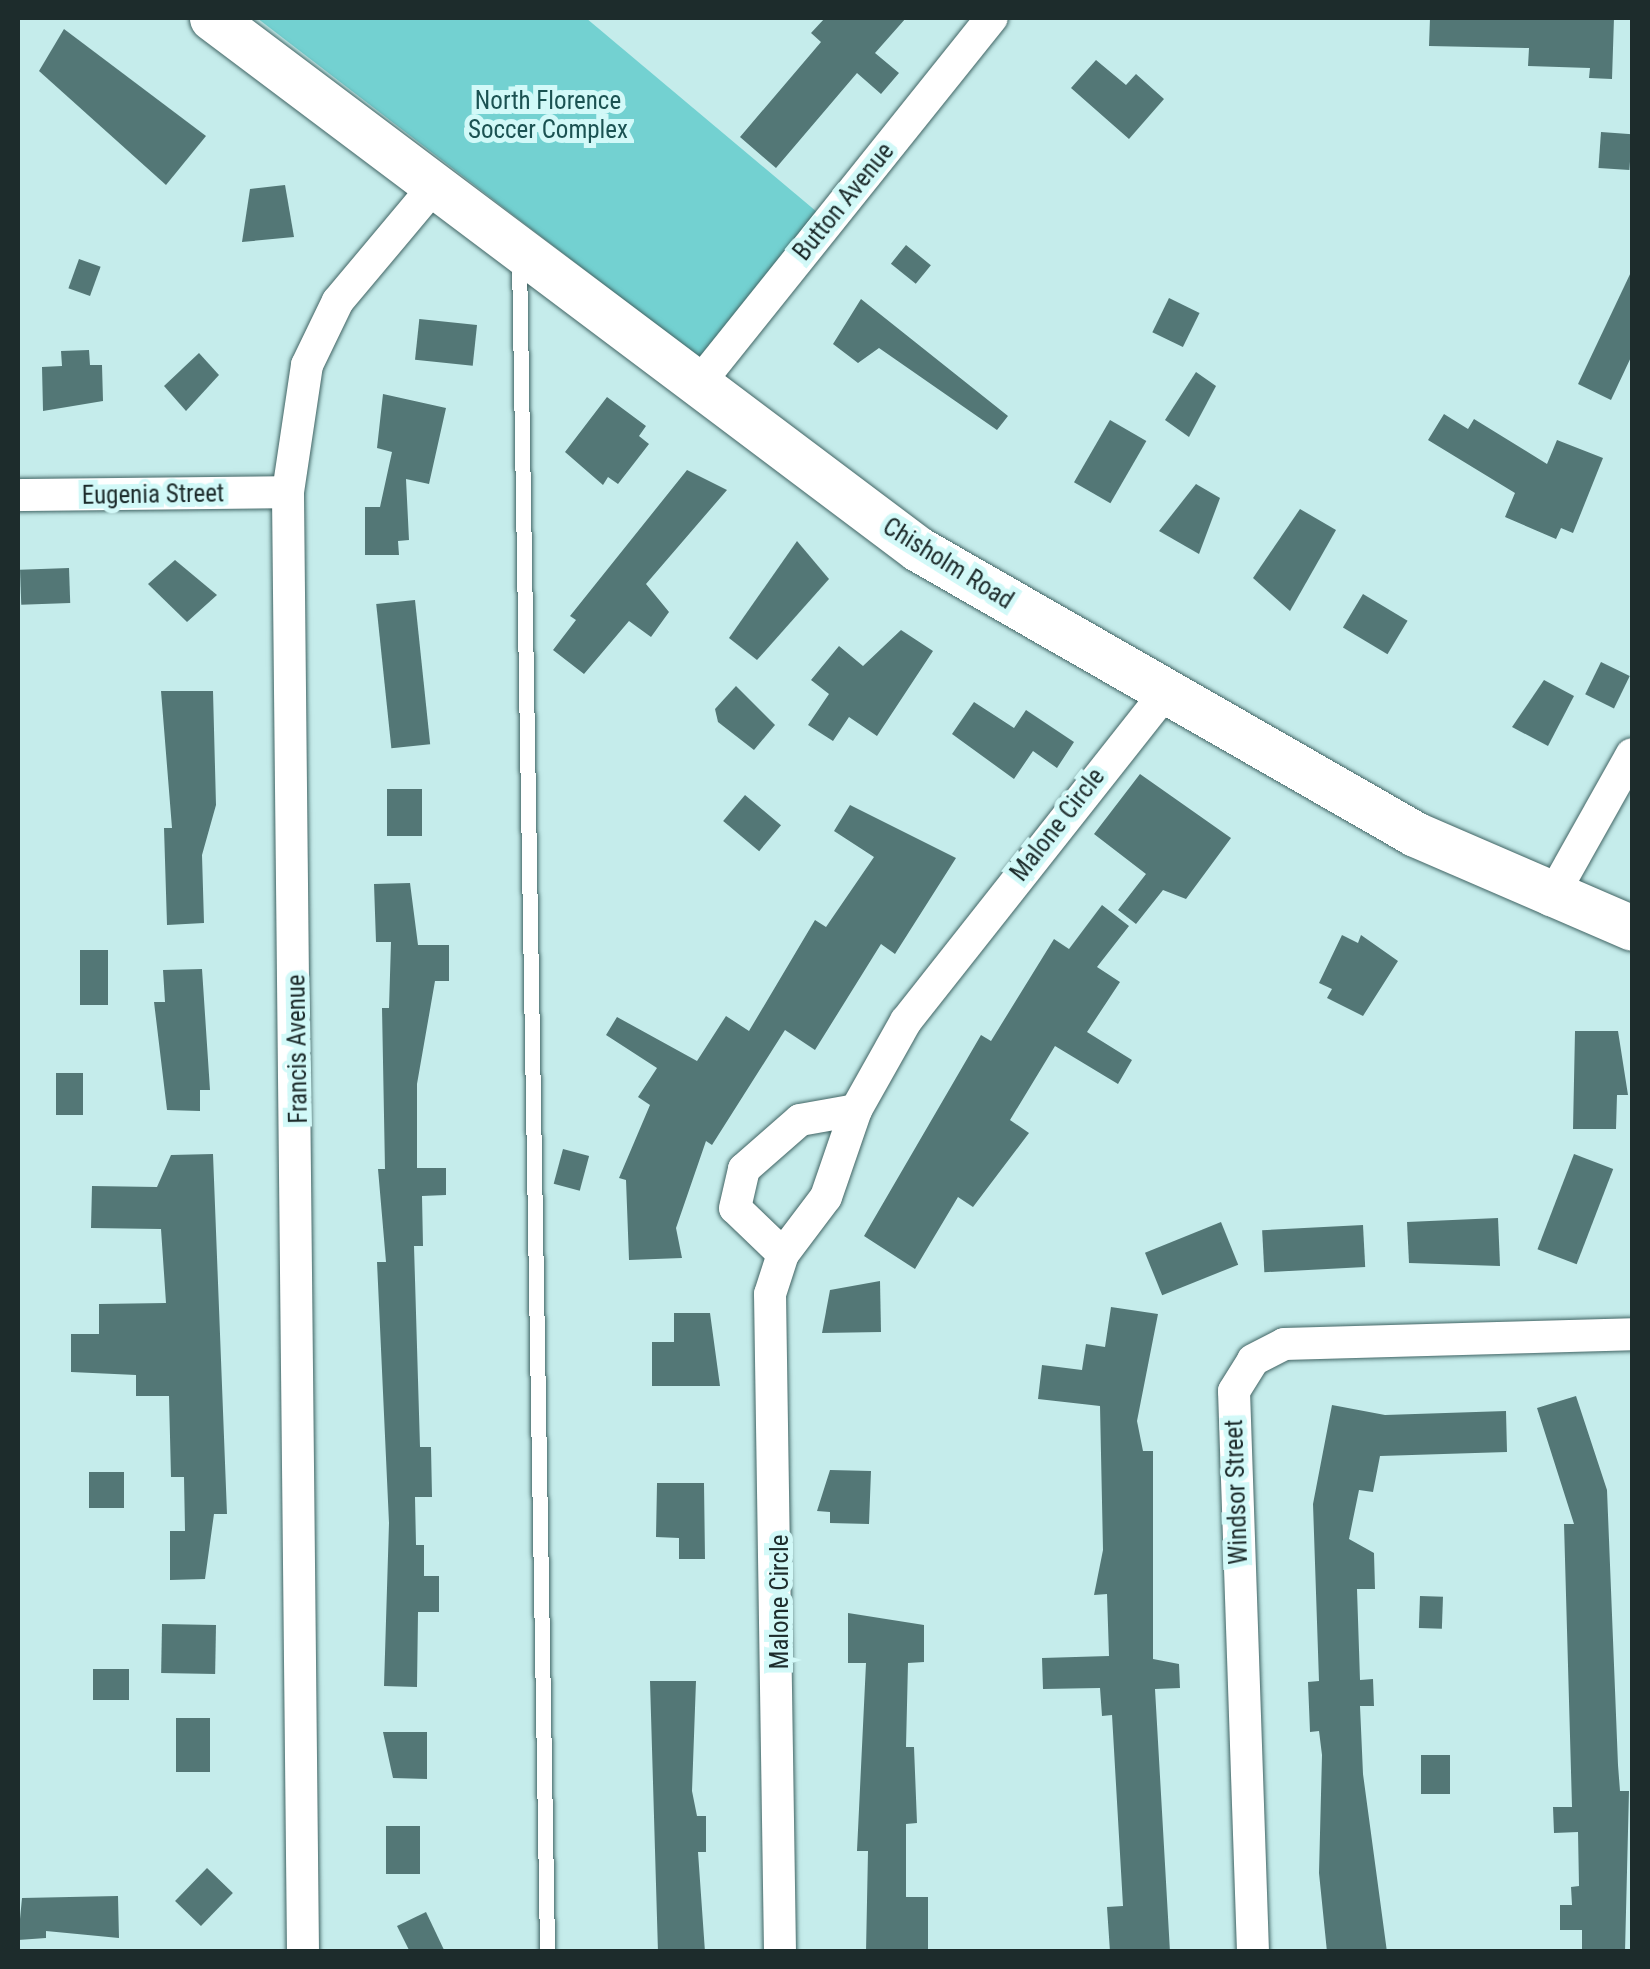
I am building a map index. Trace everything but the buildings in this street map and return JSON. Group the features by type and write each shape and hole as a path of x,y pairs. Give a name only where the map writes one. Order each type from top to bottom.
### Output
{"main road":[{"name":"Chisholm Road","path":"212,18 432,190 918,549 1166,693 1550,900 1632,928"}],"street":[{"name":"Button Avenue","path":"696,387 992,18"},
{"name":"Francis Avenue","path":"303,1952 288,492 307,364 338,302 432,190"},
{"name":"Eugenia Street","path":"18,495 288,492"},
{"name":"Malone Circle","path":"780,1952 770,1294 783,1254 826,1198 856,1110 906,1021 1166,693"},
{"path":"1550,900 1632,754"},
{"path":"783,1254 734,1208 744,1169 800,1120 856,1110"},
{"name":"Windsor Street","path":"1253,1952 1232,1425 1244,1376 1284,1344 1632,1334"}],"lane":[{"path":"519,255 547,1952"}],"green space":[{"name":"North Florence Soccer Complex","path":"257,18 586,18 817,212 702,360"}]}
